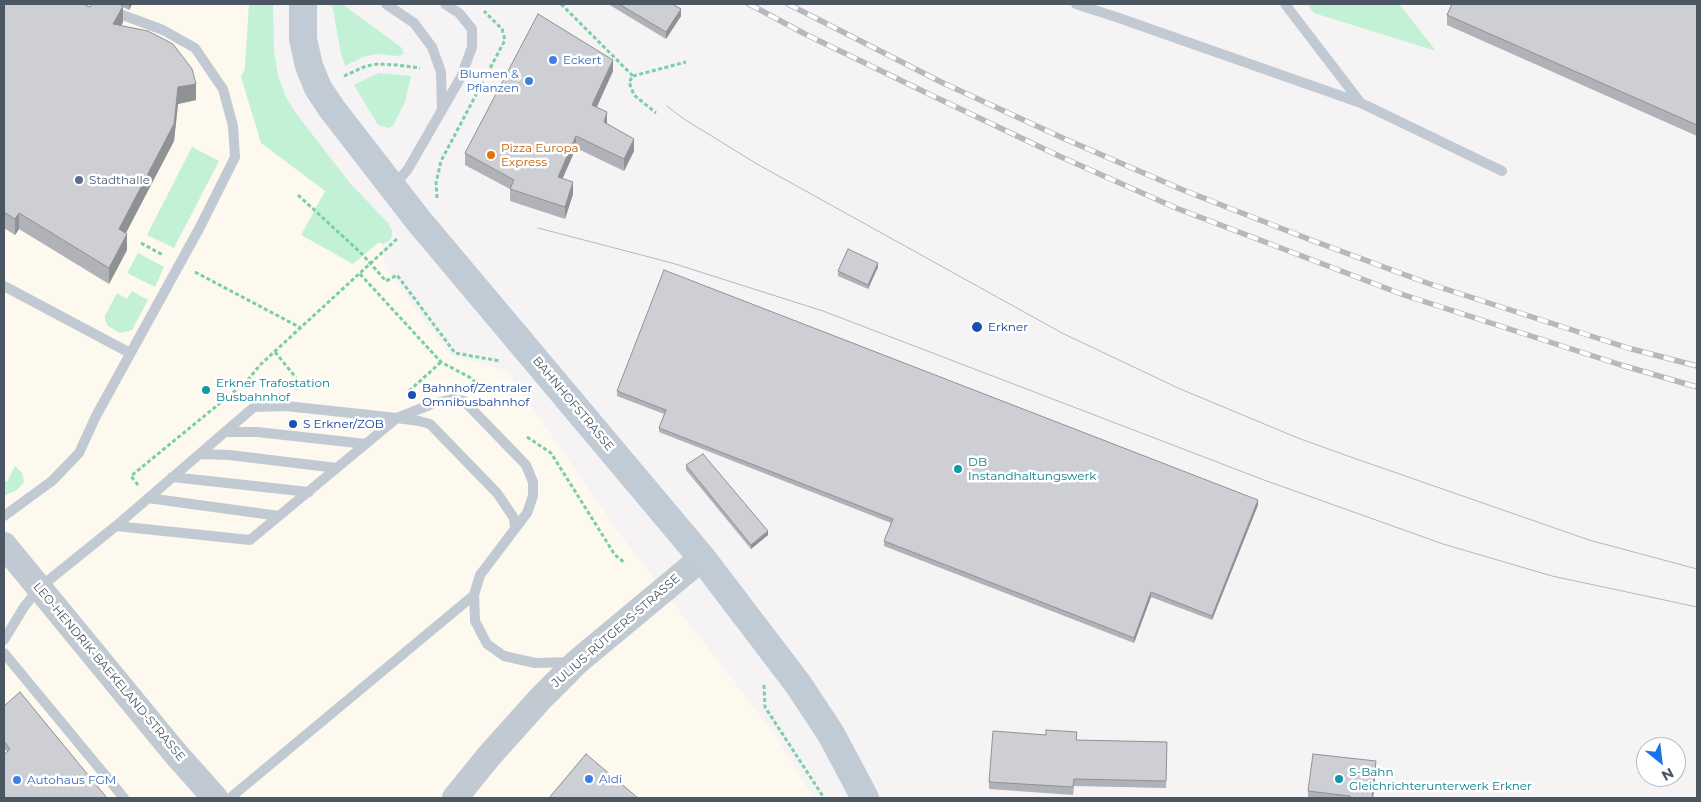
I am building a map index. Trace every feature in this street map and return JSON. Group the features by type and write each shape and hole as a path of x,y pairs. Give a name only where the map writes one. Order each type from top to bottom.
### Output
{"main road":[{"name":"BAHNHOFSTRASSE","path":"303,4 303,38 309,66 318,88 342,122 392,188 702,558 798,684 831,734 865,798"}],"street":[{"name":"LEO-HENDRIK-BAEKELAND-STRASSE","path":"4,545 169,746 215,798"},
{"name":"JULIUS-RÜTGERS-STRASSE","path":"455,798 489,756 541,698 577,662 702,558"}],"lane":[{"path":"4,516 52,481 79,452 96,416 200,227 234,158 233,126 223,89 195,48 163,30 120,14 102,4"},
{"path":"386,4 414,23 432,46 441,72 442,110"},
{"path":"392,188 408,169 461,77 472,47 472,29 459,13 445,4"},
{"path":"1076,4 1360,103 1502,171"},
{"path":"1285,4 1360,103"},
{"path":"4,286 130,353"},
{"path":"116,526 250,540 397,418 432,404 452,399 464,401 526,464 533,482 533,496 527,513 480,575 474,595 475,621 488,644 504,656 535,662 577,662"},
{"path":"4,640 24,607 39,588 116,526 254,407 286,406 397,418 430,424 507,506 514,518 515,529"},
{"path":"226,432 257,432 366,444"},
{"path":"200,454 229,455 337,468"},
{"path":"172,477 308,492"},
{"path":"148,498 279,516"},
{"path":"230,798 474,595"},
{"path":"4,653 124,798"}],"path":[{"path":"561,4 633,76"},
{"path":"656,113 634,95 628,82 633,76 686,62"},
{"path":"344,76 366,66 378,64 441,72"},
{"path":"298,195 323,217 386,281 397,275 455,353 508,362"},
{"path":"131,476 247,381 260,365 400,237"},
{"path":"141,243 301,328"},
{"path":"360,274 441,362 470,378 481,389"},
{"path":"275,352 298,379 296,398"},
{"path":"415,387 441,362"},
{"path":"528,437 551,453 615,555 625,563"},
{"path":"772,651 763,677 765,707 824,798"}],"shaded area":[{"path":"4,4 249,4 245,68 382,244 386,267 397,284 450,355 507,371 619,533 776,736 813,798 4,798"}],"green space":[{"path":"249,4 273,4 274,51 278,76 286,97 295,112 349,182 388,223 392,231 389,241 382,244 379,242 353,264 301,235 325,191 261,143 241,77 245,68"},
{"path":"332,4 342,4 402,48 404,53 397,56 377,54 363,57 345,66"},
{"path":"1307,4 1399,4 1436,51 1314,13"},
{"path":"379,73 411,76 405,102 393,126 388,128 378,125 354,85"},
{"path":"192,147 219,161 174,248 147,235"},
{"path":"138,253 164,267 155,287 127,273"},
{"path":"132,291 148,300 132,330 120,333 108,326 105,316 117,293 127,299"},
{"path":"15,466 22,473 24,482 17,490 4,496 4,480 7,482"}],"building":[{"name":"Stadthalle","path":"4,4 83,4 90,7 92,4 119,4 123,6 113,24 148,31 173,44 192,69 196,84 178,87 174,124 119,229 127,234 109,268 19,213 15,219 4,212"},
{"path":"619,4 672,4 681,9 666,32"},
{"path":"1452,4 1697,4 1697,125 1447,15"},
{"path":"538,14 613,60 592,105 607,112 604,122 634,139 624,159 576,136 558,177 573,182 565,207 510,189 514,180 465,153"},
{"path":"848,249 878,263 868,285 838,271"},
{"name":"DB Instandhaltungswerk","path":"664,270 1258,500 1212,616 1151,592 1134,638 884,541 893,519 659,428 666,410 617,391"},
{"path":"703,454 768,531 751,545 686,465"},
{"path":"20,692 107,798 4,798 4,755 10,749 4,741 4,706"},
{"path":"1046,730 1077,732 1076,740 1167,742 1166,781 1074,779 1073,787 989,782 993,731 1046,735"},
{"name":"Aldi","path":"586,754 638,798 549,798"},
{"name":"S-Bahn Gleichrichterunterwerk Erkner","path":"1313,754 1376,761 1372,798 1350,798 1350,796 1308,791"}],"tram line":[{"path":"667,106 684,119 757,164 1062,333 1178,388 1298,438 1345,455 1589,540 1697,569"},
{"path":"538,228 672,263 823,311 1264,480 1443,544 1552,576 1697,607"}],"railway":[{"path":"749,4 805,34 933,96 1059,156 1176,208 1404,295 1621,365 1697,387"},
{"path":"788,4 941,82 1065,139 1183,190 1427,283 1628,348 1697,366"}],"place":[{"name":"Eckert","path":"553,60"},
{"name":"Blumen & Pflanzen","path":"529,81"},
{"name":"Pizza Europa Express","path":"491,155"},
{"name":"Stadthalle","path":"79,180"},
{"name":"Erkner","path":"977,327"},
{"name":"Erkner Trafostation Busbahnhof","path":"206,390"},
{"name":"Bahnhof/Zentraler Omnibusbahnhof","path":"412,395"},
{"name":"S Erkner/ZOB","path":"293,424"},
{"name":"DB Instandhaltungswerk","path":"958,469"},
{"name":"Aldi","path":"589,779"},
{"name":"S-Bahn Gleichrichterunterwerk Erkner","path":"1339,779"},
{"name":"Autohaus FGM","path":"17,780"}]}
